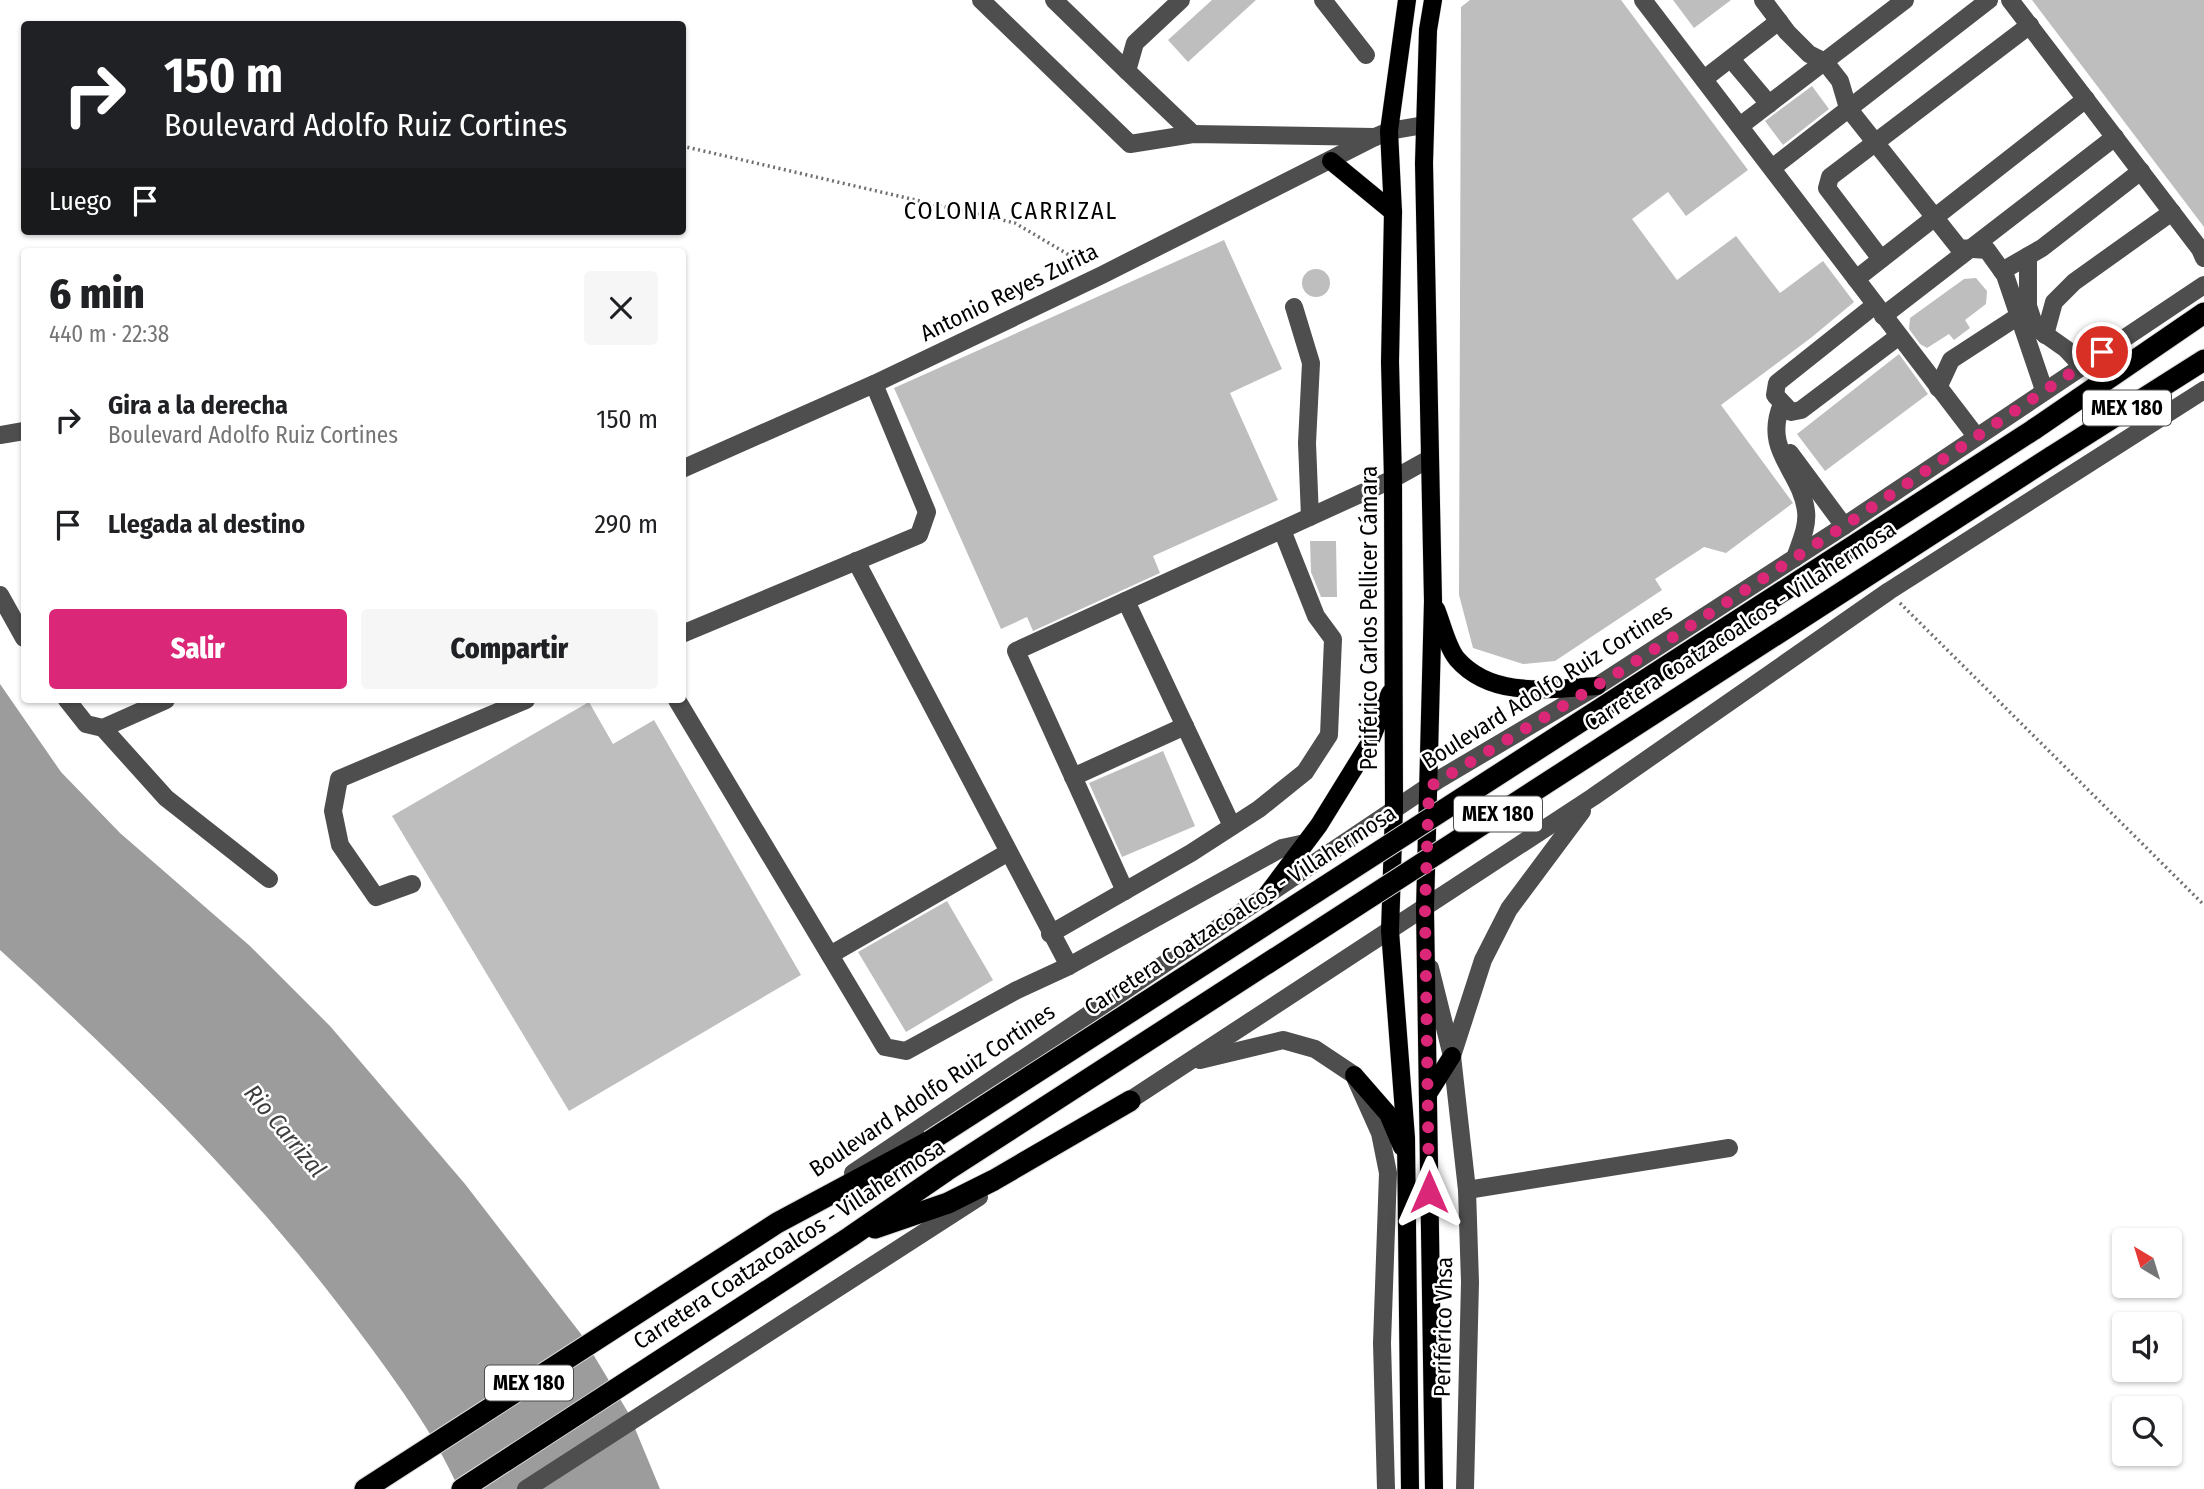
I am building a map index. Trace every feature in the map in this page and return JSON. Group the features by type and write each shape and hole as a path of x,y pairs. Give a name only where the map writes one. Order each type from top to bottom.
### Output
{"highway":[{"name":"Carretera Coatzacoalcos - Villahermosa","path":"365,1489 777,1223 930,1141 2034,430 2204,313"},
{"name":"Carretera Coatzacoalcos - Villahermosa","path":"462,1489 850,1237 946,1171 2204,360"},
{"path":"850,1237 947,1203 994,1180 1130,1101"}],"main road":[{"name":"Periférico Carlos Pellicer Cámara","path":"1407,0 1382,134 1393,212 1390,362 1394,479 1394,809 1390,930 1406,1156 1410,1489"},
{"path":"1433,0 1428,30 1424,163 1433,601 1425,909 1434,1489"},
{"path":"1331,161 1393,212"},
{"path":"1433,601 1456,658 1483,679 1523,690 1597,686"},
{"path":"1265,897 1306,842 1370,744 1394,684"},
{"path":"1428,1094 1452,1056"},
{"path":"1354,1075 1388,1114 1406,1156"}],"street":[{"path":"981,0 1130,144 1193,134 1382,134 1424,125"},
{"path":"1054,0 1193,134"},
{"path":"1127,71 1135,43 1181,0"},
{"path":"1323,0 1366,55"},
{"path":"1643,0 1976,436"},
{"path":"1763,0 1809,54 1825,62 1840,81 1848,108 1959,248 1987,250 2002,271 2044,390"},
{"path":"1740,126 1906,0"},
{"path":"1772,168 1989,0"},
{"path":"2010,0 2115,136 2204,258"},
{"path":"1704,79 1779,21"},
{"path":"1881,259 1826,188 1830,177 2030,25"},
{"path":"1731,59 1769,104"},
{"path":"1856,279 2086,99"},
{"name":"Antonio Reyes Zurita","path":"686,467 874,383 1102,275 1382,134"},
{"path":"1899,336 1801,410 1791,412 1775,395 1777,383 1879,310 1972,249 2115,136"},
{"path":"2002,271 2042,248 2141,171"},
{"path":"2045,335 2054,302 2074,282 2172,212"},
{"path":"2028,256 2028,306 2035,327 2066,349 2082,366"},
{"name":"Boulevard Adolfo Ruiz Cortines","path":"777,1223 1394,809 1597,686 1795,558 2204,285"},
{"path":"1294,307 1311,363 1307,443 1310,517"},
{"path":"1938,388 1951,360 2017,317"},
{"path":"686,632 919,535 927,512 874,383"},
{"path":"526,1489 1425,909 1593,797 1889,592 2204,390"},
{"path":"1782,404 1776,419 1775,434 1783,461 1802,495 1807,514 1795,558"},
{"path":"0,435 21,432"},
{"path":"1775,434 1844,526"},
{"path":"1125,891 1016,651 1394,479 1429,459"},
{"path":"1050,934 1232,826 1306,772 1329,735 1332,639 1316,617 1282,530"},
{"path":"856,561 1007,853 1069,966"},
{"path":"0,595 21,633"},
{"path":"1126,601 1232,826"},
{"path":"69,703 86,724 103,728 166,798 269,879"},
{"path":"103,728 159,703"},
{"path":"412,884 376,897 340,845 333,811 339,779 519,703"},
{"path":"679,703 885,1047 906,1051 1017,990 1069,966 1282,848 1306,842"},
{"path":"1073,777 1185,726"},
{"path":"1452,1056 1483,960 1509,909 1539,865 1593,797"},
{"path":"830,955 1007,853"},
{"name":"Periférico Vhsa","path":"1427,960 1452,1056 1467,1190 1470,1282 1465,1489"},
{"path":"1186,1063 1283,1040 1315,1049 1354,1075 1380,1133 1388,1173 1382,1343 1386,1489"},
{"path":"1467,1190 1728,1148"}],"path":[{"path":"686,147 1015,223 1102,275"},
{"path":"1889,592 2204,905"}],"water":[{"name":"Rio Carrizal","path":"0,684 61,772 120,833 250,946 330,1026 465,1184 581,1334 629,1414 660,1489 459,1489 439,1449 402,1392 323,1284 280,1233 237,1183 145,1087 0,950"}],"building":[{"path":"1212,0 1256,0 1188,62 1168,40"},
{"path":"1470,0 1621,0 1748,170 1686,216 1668,192 1632,219 1677,280 1736,236 1780,293 1823,261 1854,302 1721,405 1793,503 1726,553 1704,547 1655,579 1662,590 1555,661 1523,664 1473,648 1459,595 1461,7"},
{"path":"1673,0 1731,0 1694,28"},
{"path":"2032,0 2204,0 2204,227"},
{"path":"1812,86 1829,109 1783,145 1765,121"},
{"path":"1224,240 1282,369 1230,393 1278,500 1153,556 1160,573 1033,631 1027,617 1001,629 894,388"},
{"path":"1316,269 1326,273 1330,283 1326,293 1316,297 1306,293 1302,283 1306,273"},
{"path":"1976,278 1987,291 1986,304 1965,320 1970,328 1954,340 1949,334 1927,348 1920,344 1909,329 1910,318 1964,279"},
{"path":"1899,354 1928,394 1825,471 1797,434"},
{"path":"1310,541 1336,541 1337,597 1321,597 1311,572"},
{"path":"587,703 613,744 654,720 801,975 569,1111 392,816"},
{"path":"1163,751 1195,826 1122,857 1089,783"},
{"path":"947,901 993,980 906,1032 858,952"}],"district":[{"name":"COLONIA CARRIZAL","path":"1011,211"}],"route":[{"path":"1429,1192 1425,909 1429,787 1619,672 1844,526 2102,352"}]}
